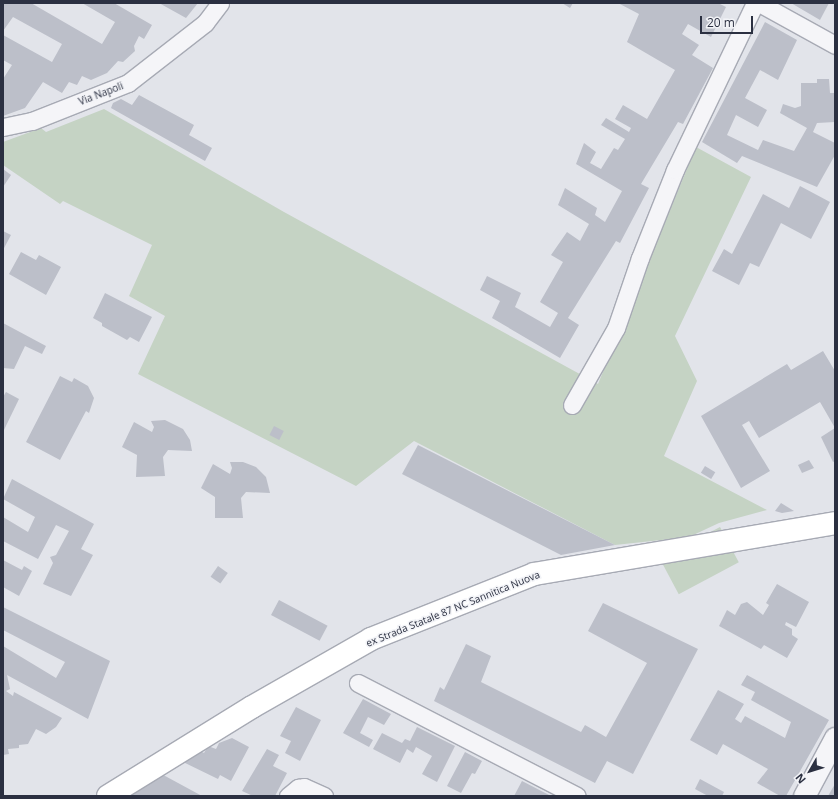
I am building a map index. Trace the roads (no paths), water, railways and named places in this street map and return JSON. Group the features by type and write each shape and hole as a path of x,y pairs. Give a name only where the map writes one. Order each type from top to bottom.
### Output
{"highway":[{"name":"ex Strada Statale 87 NC Sannitica Nuova","path":"108,796 252,707 371,639 534,574 835,523"}],"street":[{"name":"Via Napoli","path":"3,127 32,121 128,83 206,23 220,3"},
{"path":"572,405 616,328 640,258 675,170 755,3"},
{"path":"759,3 835,45"},
{"path":"358,683 577,796"},
{"path":"804,796 835,738"},
{"path":"288,796 298,788 304,787 324,796"}]}
